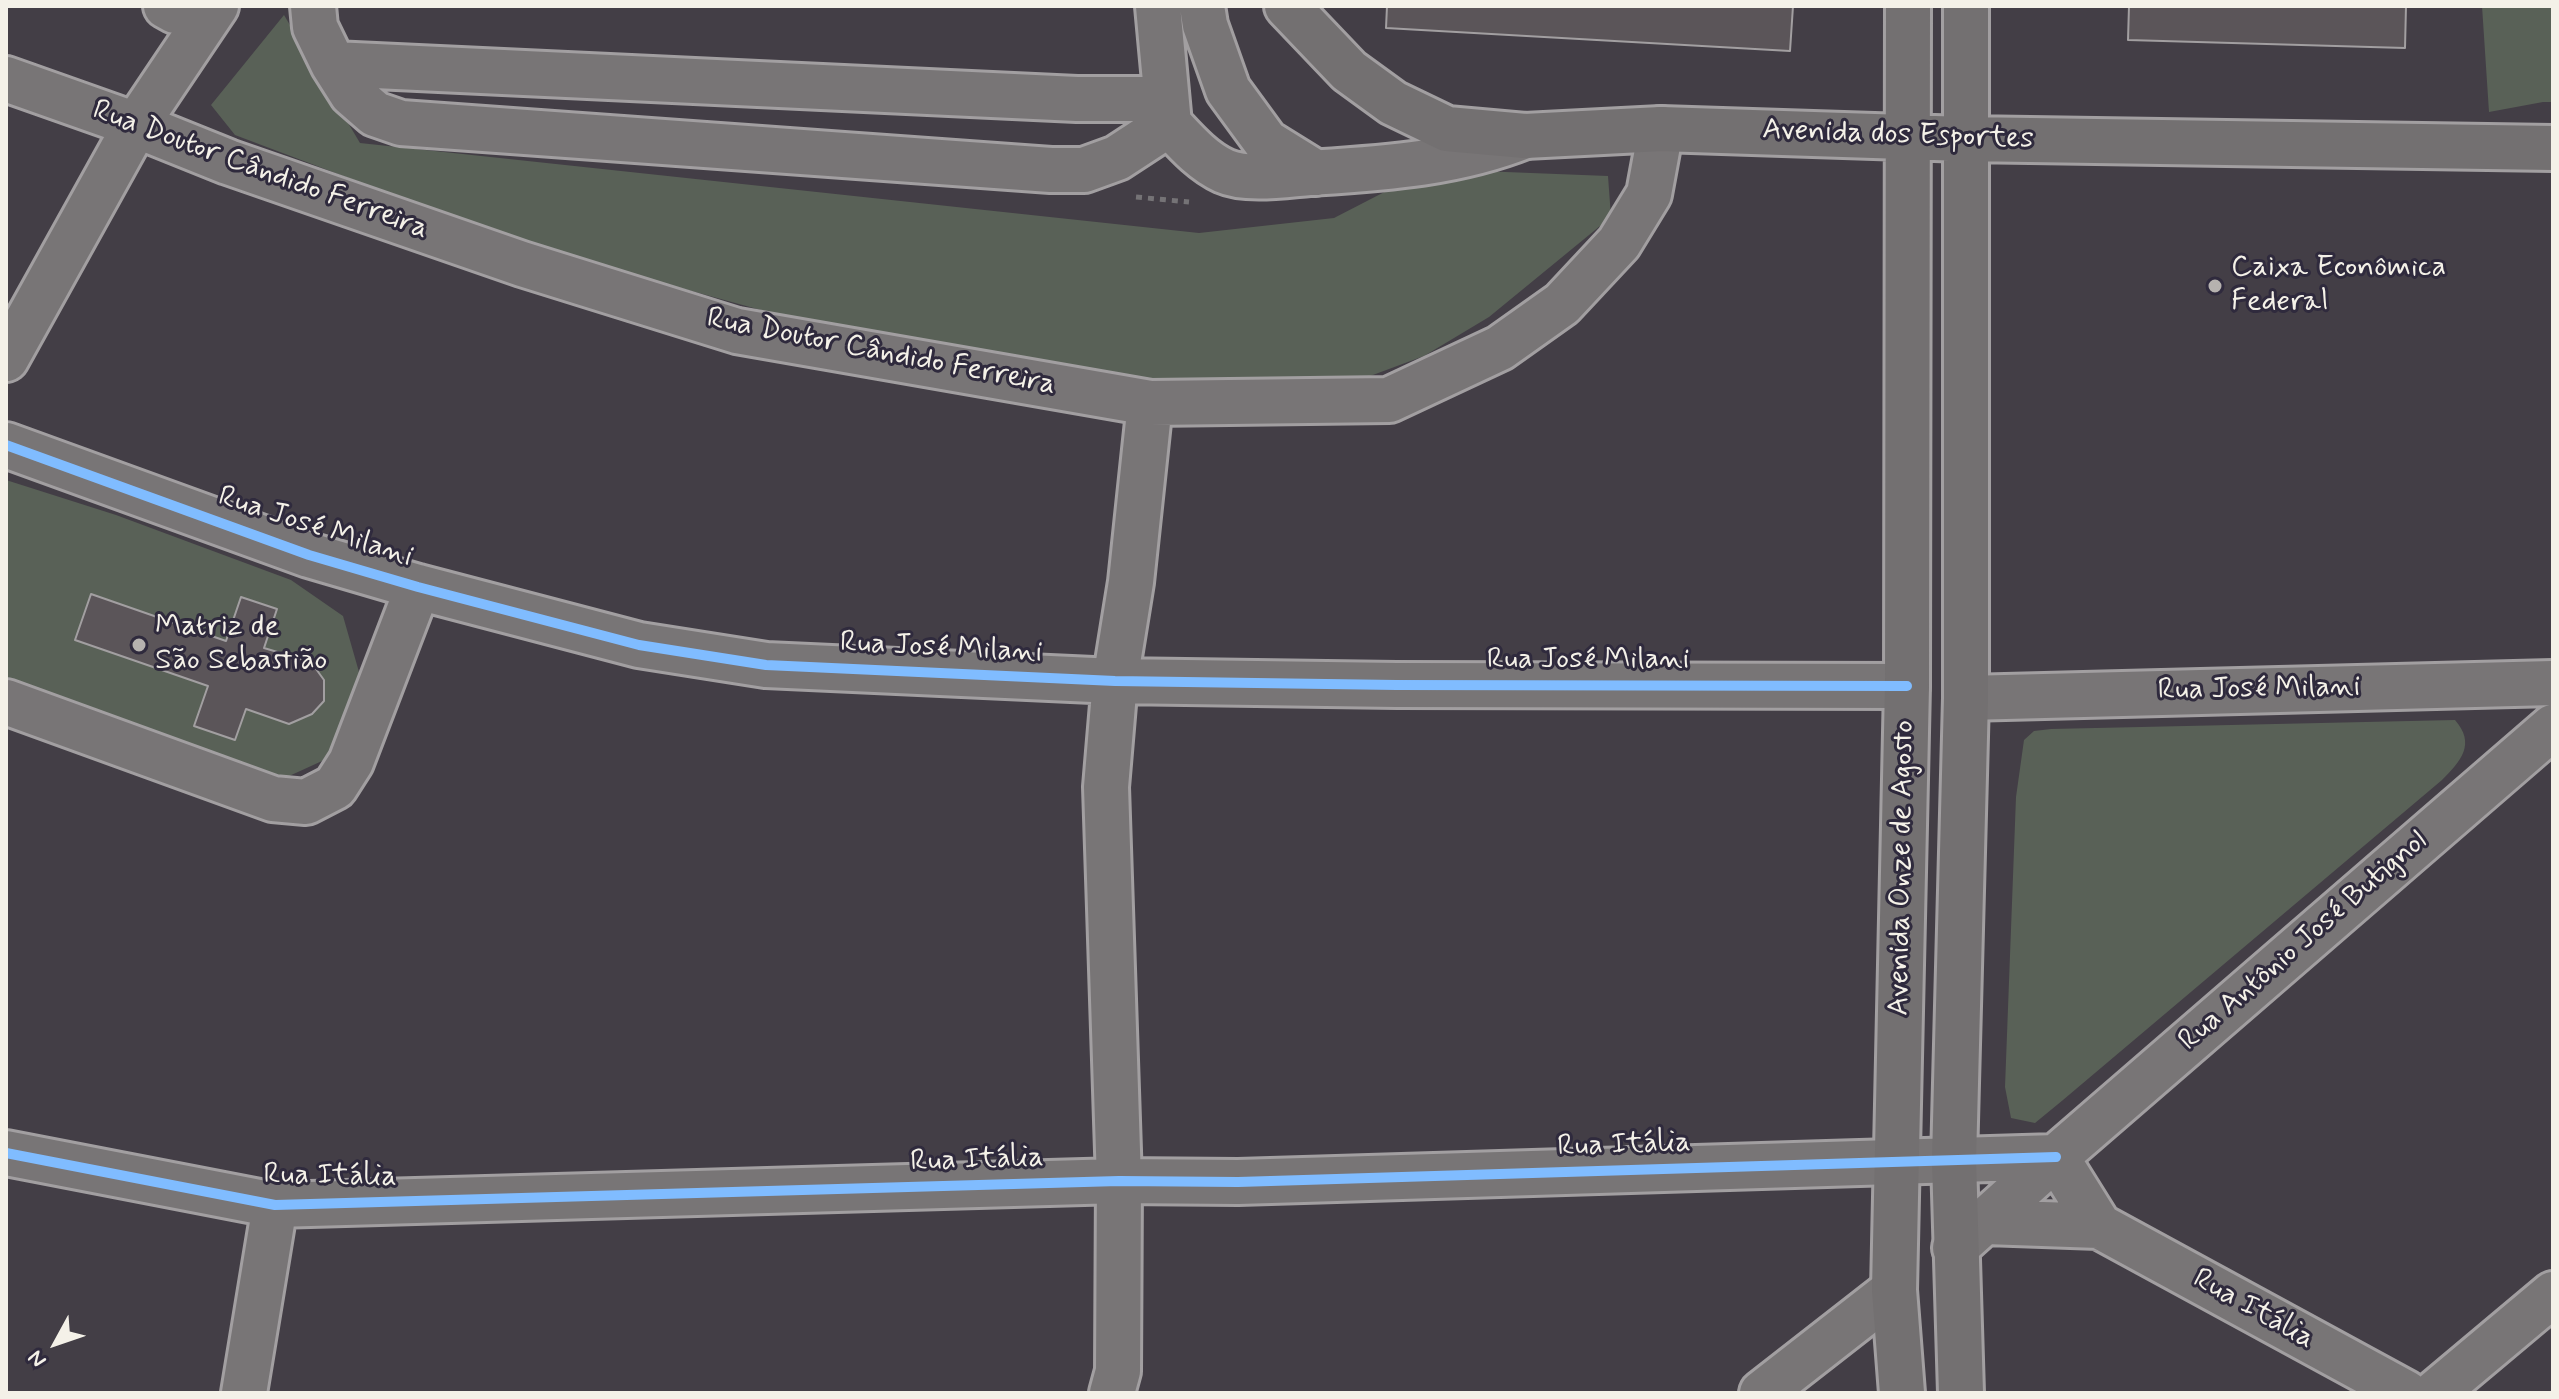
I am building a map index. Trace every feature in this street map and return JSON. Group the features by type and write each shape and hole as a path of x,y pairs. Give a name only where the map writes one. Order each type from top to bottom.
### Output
{"main road":[{"name":"Avenida dos Esportes","path":"1287,6 1349,71 1393,103 1447,129 1525,136 1661,129 1965,139 2553,148"},
{"name":"Avenida Onze de Agosto","path":"1902,1393 1894,1290 1907,686 1908,6"},
{"name":"Avenida Onze de Agosto","path":"1961,1393 1971,1235 1954,1160 1966,698 1966,6"}],"street":[{"path":"313,6 315,27 352,94 375,114 401,123 1084,170 1117,158 1167,112"},
{"path":"1158,6 1167,112 1203,159 1227,173 1267,176 1398,167 1488,151 1525,136"},
{"path":"1202,6 1205,25 1228,90 1266,142 1316,173"},
{"path":"6,359 136,125 186,8"},
{"path":"333,64 1077,99 1167,112"},
{"name":"Rua Doutor Cândido Ferreira","path":"6,79 136,125 228,162 507,259 737,331 1150,403 1389,400 1500,348 1562,304 1619,243 1649,194 1661,129"},
{"path":"1112,1393 1118,1371 1119,1181 1106,787 1115,681 1131,582 1150,403"},
{"name":"Rua José Milani","path":"6,445 309,555 418,587 639,645 766,665 1115,681 1907,686"},
{"path":"6,702 273,799 306,802 335,787 351,762 418,587"},
{"name":"Rua José Milani","path":"1966,698 2553,683"},
{"name":"Rua Antônio José Butignol","path":"1971,1235 2056,1157 2553,727"},
{"name":"Rua Itália","path":"6,1153 275,1205 1119,1181 1238,1182 2056,1157"},
{"path":"1971,1235 2099,1226 2056,1157"},
{"path":"244,1393 275,1205"},
{"name":"Rua Itália","path":"2099,1226 2406,1393"},
{"path":"1762,1393 1894,1290"},
{"path":"2435,1393 2553,1294"}],"shaded area":[{"path":"2482,6 2553,6 2553,102 2489,112"},
{"path":"284,15 360,143 1199,233 1334,218 1429,169 1608,176 1611,217 1489,317 1424,356 1354,382 1195,388 1034,365 790,318 531,247 235,135 211,105"},
{"path":"6,480 116,515 291,580 343,616 359,672 362,710 322,761 287,777 258,779 6,683"},
{"path":"2455,720 2464,737 2464,752 2442,780 2035,1123 2011,1118 2005,1087 2016,797 2024,740 2034,731"}],"building":[{"path":"1387,6 1793,6 1790,51 1386,28"},
{"path":"2129,6 2406,6 2405,48 2128,40"},
{"path":"91,594 226,641 241,597 277,609 264,648 311,662 324,680 324,701 312,714 289,724 246,709 235,740 194,726 208,686 75,640"}],"cycle path":[{"path":"6,445 309,555 418,587 639,645 766,665 1115,681 1907,686"},
{"path":"6,1153 275,1205 1119,1181 1238,1182 2056,1157"}],"place":[{"name":"Caixa Econômica Federal","path":"2215,286"},
{"name":"Matriz de São Sebastião","path":"139,645"}]}
